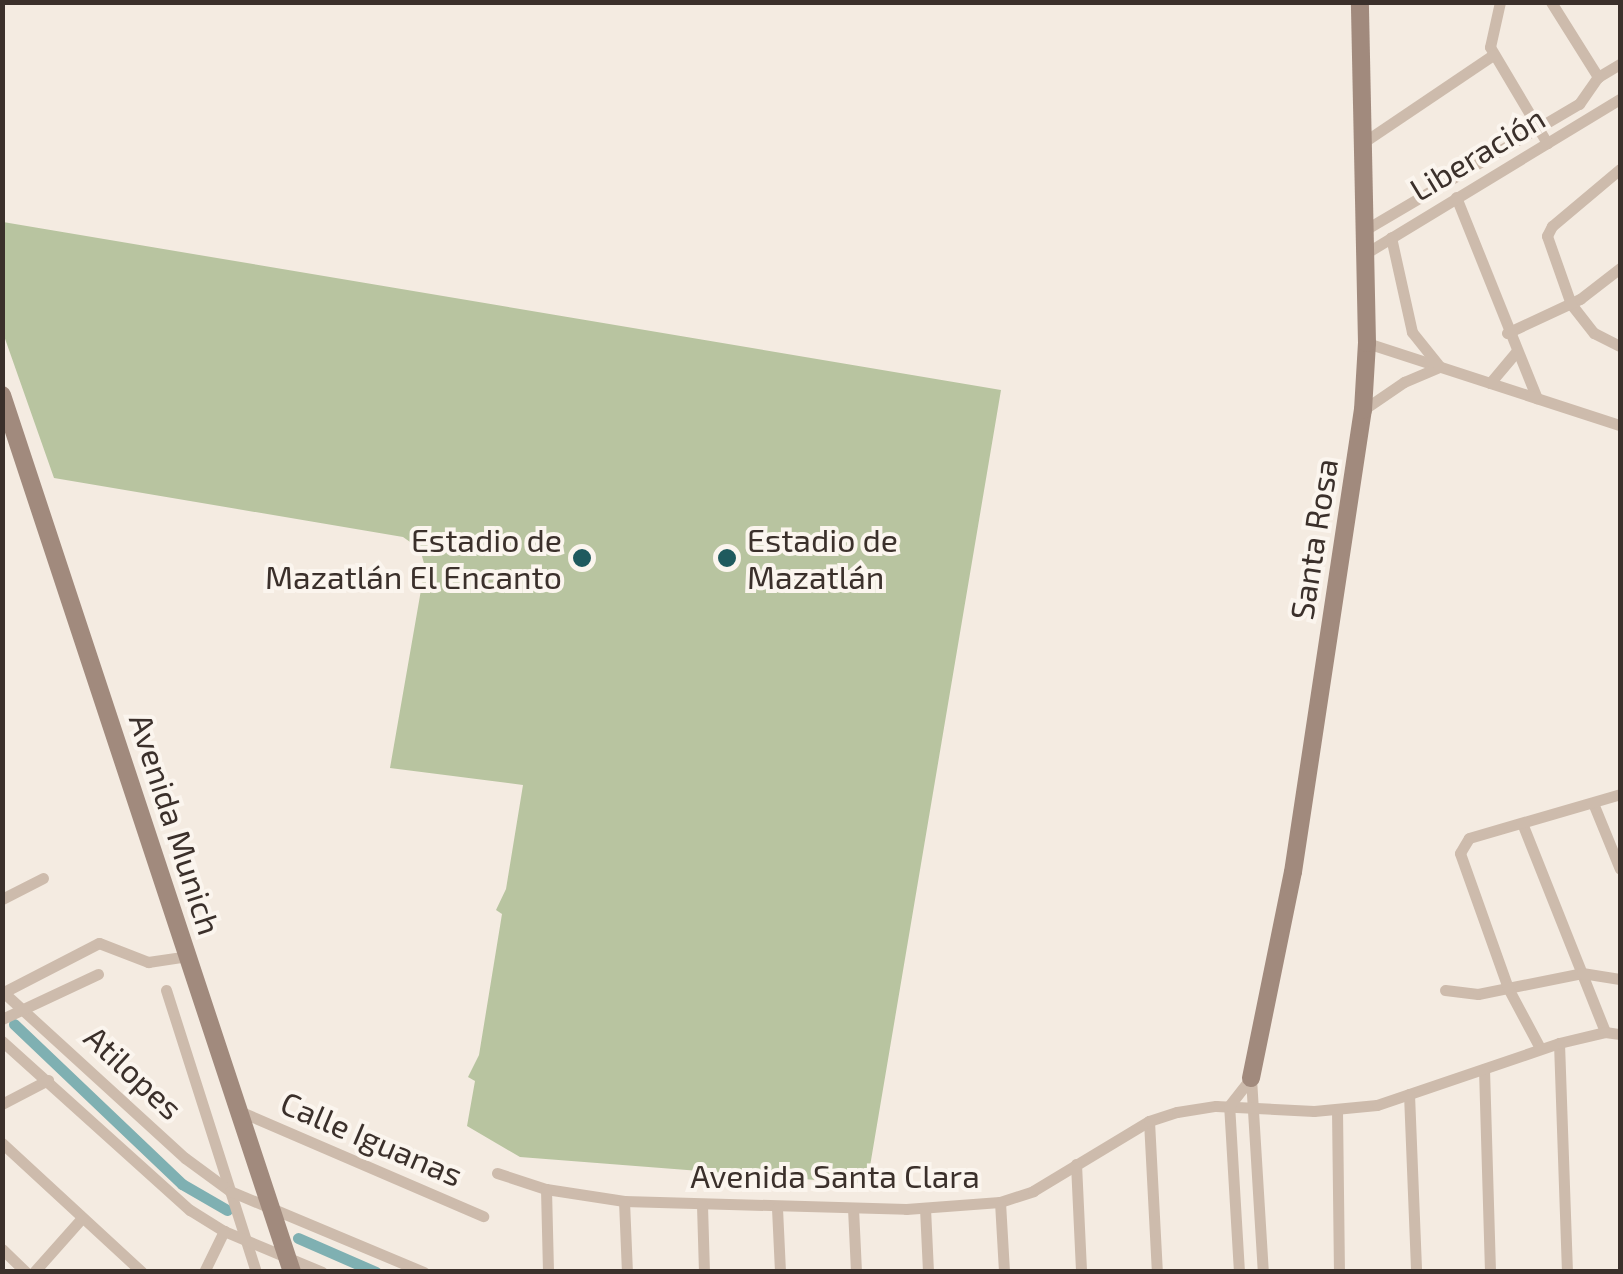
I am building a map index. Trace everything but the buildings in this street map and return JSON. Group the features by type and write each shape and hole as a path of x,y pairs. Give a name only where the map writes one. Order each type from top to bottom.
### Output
{"main road":[{"name":"Santa Rosa","path":"1251,1078 1293,872 1363,410 1367,344 1362,256 1360,2"},
{"name":"Avenida Munich","path":"2,395 289,1264"}],"street":[{"path":"1500,2 1491,32 1493,56 1546,143"},
{"path":"1551,2 1598,77"},
{"path":"1361,144 1493,56"},
{"path":"1362,231 1579,104 1598,77 1620,64"},
{"name":"Liberación","path":"1362,256 1620,100"},
{"path":"1620,169 1552,226 1547,236 1571,304 1594,333 1620,346"},
{"path":"1456,197 1507,332 1537,398"},
{"path":"1391,237 1412,332 1440,367"},
{"path":"1507,332 1571,304 1620,268"},
{"path":"1367,344 1620,425"},
{"path":"1490,383 1516,352"},
{"path":"1363,410 1404,382 1440,367"},
{"path":"1540,1048 1508,988 1460,854 1469,838 1620,794"},
{"path":"1594,803 1620,868"},
{"path":"1522,823 1605,1032"},
{"path":"2,899 42,878"},
{"path":"3,992 99,944 148,962 188,956"},
{"path":"1445,990 1478,994 1582,973 1620,978"},
{"path":"2,1020 98,974"},
{"path":"166,990 256,1272"},
{"name":"Atilopes","path":"3,992 185,1158 230,1191 424,1272"},
{"name":"Avenida Santa Clara","path":"496,1172 546,1189 624,1201 778,1208 925,1208 1000,1202 1033,1192 1149,1121 1194,1108 1336,1110 1377,1104 1559,1042 1605,1032 1620,1034"},
{"path":"2,1041 174,1197 224,1231 289,1264 322,1272"},
{"path":"1559,1042 1566,1272"},
{"path":"1484,1069 1490,1272"},
{"path":"1239,1272 1228,1106 1251,1078"},
{"path":"1251,1078 1263,1272"},
{"path":"2,1104 48,1080"},
{"path":"1409,1094 1416,1272"},
{"path":"1336,1110 1338,1272"},
{"name":"Calle Iguanas","path":"239,1112 483,1216"},
{"path":"1149,1121 1157,1272"},
{"path":"2,1142 142,1272"},
{"path":"1076,1164 1081,1272"},
{"path":"546,1189 548,1272"},
{"path":"624,1201 628,1272"},
{"path":"1000,1202 1004,1272"},
{"path":"702,1204 704,1272"},
{"path":"778,1208 780,1272"},
{"path":"853,1208 856,1272"},
{"path":"925,1208 928,1272"},
{"path":"34,1272 81,1219"},
{"path":"204,1272 224,1231"},
{"path":"2,1249 26,1272"}],"green space":[{"path":"3,222 1001,390 867,1184 520,1157 467,1126 475,1081 468,1077 479,1055 502,914 496,910 506,889 523,785 390,768 425,567 420,549 403,537 54,478 3,333"}],"waterway":[{"path":"14,1024 182,1184 227,1210"},
{"path":"298,1238 376,1272"}],"place":[{"name":"Estadio de Mazatlán El Encanto","path":"582,558"},
{"name":"Estadio de Mazatlán","path":"727,558"}]}
